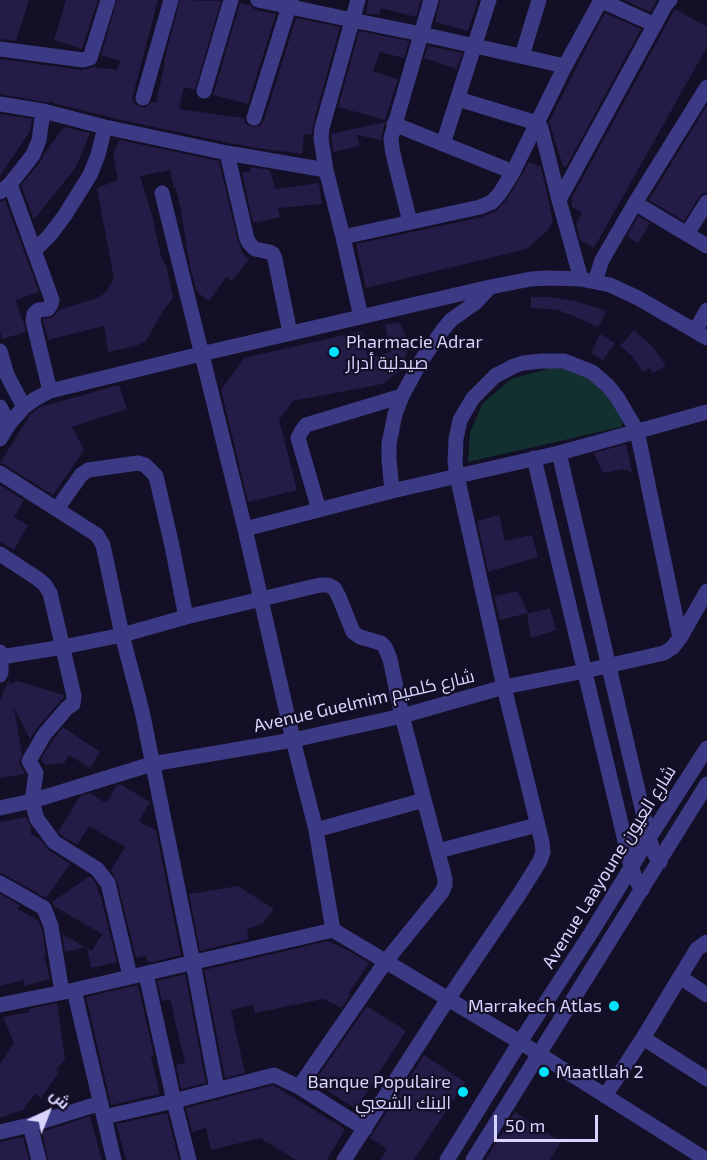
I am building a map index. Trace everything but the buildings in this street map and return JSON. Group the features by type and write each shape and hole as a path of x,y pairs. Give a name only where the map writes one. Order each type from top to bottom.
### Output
{"street":[{"path":"0,49 82,60 90,58 108,0"},
{"path":"142,98 171,0"},
{"path":"204,91 231,0"},
{"path":"258,0 290,3 352,21 565,66"},
{"path":"358,0 321,128 321,139 326,170 361,317"},
{"path":"410,222 391,138 431,0"},
{"path":"443,144 489,0"},
{"path":"522,56 539,0"},
{"path":"343,237 480,207 492,202 513,172 565,66 601,0 655,25"},
{"path":"559,200 670,0"},
{"path":"254,118 290,3"},
{"path":"588,280 707,87"},
{"path":"458,99 537,123 541,128 559,200 588,280"},
{"path":"0,104 43,111 105,127 227,153 326,170"},
{"path":"43,111 39,140 33,155 5,188 34,250 52,300 48,309 38,310 34,314 33,321 50,391"},
{"path":"394,124 513,172"},
{"path":"34,250 65,215 90,175 105,127"},
{"path":"227,153 247,239 255,249 269,252 275,259 290,333"},
{"path":"162,193 316,830 333,930"},
{"path":"687,234 707,202"},
{"path":"635,203 707,246"},
{"path":"3,433 24,407 50,391 290,333 531,279 588,280 610,285 701,334 707,310"},
{"path":"392,491 389,444 395,414 402,396 421,361 442,331 451,320 476,303 490,287"},
{"path":"0,351 4,375 24,407"},
{"path":"344,1160 540,861 543,852 455,462 460,420 473,398 495,376 523,363 564,361 592,372 608,386 616,397 637,431 680,638"},
{"path":"320,510 298,438 306,425 402,396"},
{"path":"0,407 3,433"},
{"path":"244,529 392,491 558,453 707,412"},
{"path":"558,453 649,838 654,854 660,862"},
{"path":"534,458 631,867 642,890"},
{"path":"57,509 81,475 88,470 138,463 150,469 156,476 186,617"},
{"path":"0,473 97,535 103,544 122,635 142,711 217,1089"},
{"path":"0,554 45,585 50,593 74,696 73,704 44,735 29,761 36,773 32,801 37,819 54,842 97,869 108,883 130,976"},
{"path":"0,675 1,655 63,647 122,635 320,585 334,588 352,632 360,637 381,643 385,647 390,659 402,716 445,879 442,892 386,961 299,1087"},
{"name":"Avenue Guelmim شارع كلميم","path":"0,808 32,801 152,764 293,740 402,716 504,687 664,653 672,648 680,638 707,591"},
{"name":"Avenue Laayoune شارع العيون","path":"447,1160 649,838 703,767 707,748"},
{"path":"473,1160 707,784"},
{"path":"316,830 424,800"},
{"path":"438,851 537,825"},
{"path":"0,883 44,909 48,917 103,1110 114,1160"},
{"path":"0,1005 146,974 333,930 540,1054 707,1160"},
{"path":"605,1096 697,949 707,942"},
{"path":"146,974 189,1160"},
{"path":"680,977 707,995"},
{"path":"643,1038 707,1078"},
{"path":"0,1132 103,1110 174,1101 274,1075 299,1087 365,1129"},
{"path":"30,1125 39,1160"}],"green space":[{"path":"550,368 582,370 608,389 623,421 621,427 468,462 470,432 483,403 511,379"}],"place":[{"name":"Pharmacie Adrar صيدلية أدرار","path":"334,352"},
{"name":"Marrakech Atlas","path":"614,1006"},
{"name":"Maatllah 2","path":"544,1072"},
{"name":"Banque Populaire البنك الشعبي","path":"463,1092"}]}
